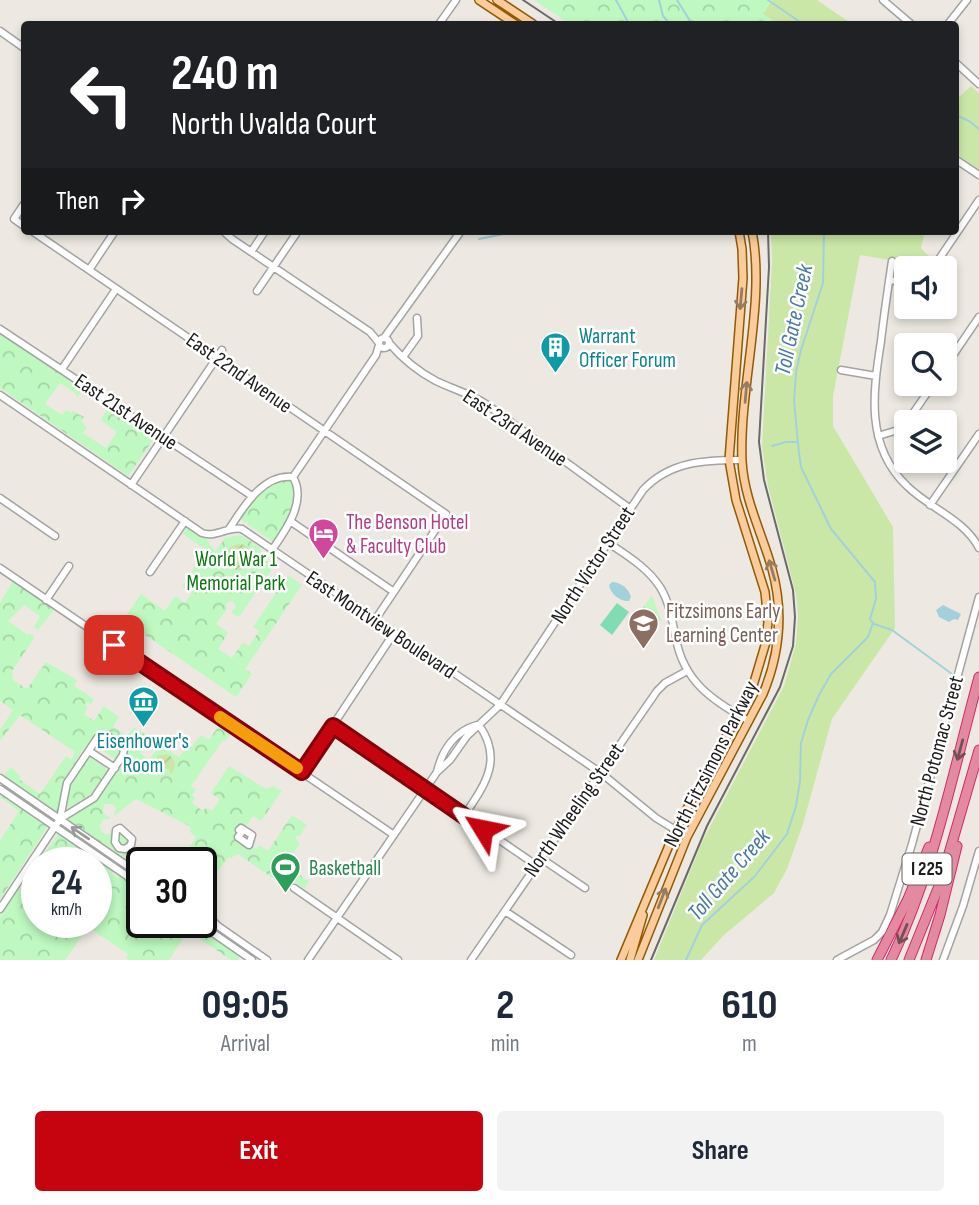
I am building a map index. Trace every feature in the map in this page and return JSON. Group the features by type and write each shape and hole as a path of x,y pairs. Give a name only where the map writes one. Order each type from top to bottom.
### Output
{"highway":[{"name":"I 225","path":"891,960 928,868 979,677"},
{"name":"I 225","path":"909,960 936,895 979,750"},
{"path":"877,960 914,886 953,775"},
{"path":"926,960 946,894 972,776"}],"main road":[{"path":"479,0 510,21"},
{"path":"497,0 528,21"},
{"name":"North Fitzsimons Parkway","path":"621,960 675,831 752,689 762,662 767,634 762,580 736,500 729,460 743,278 740,235"},
{"name":"North Fitzsimons Parkway","path":"638,960 687,837 771,674 778,644 780,622 776,584 748,499 742,460 756,275 752,235"},
{"path":"630,960 648,894"}],"street":[{"path":"441,21 456,0"},
{"path":"950,21 967,0"},
{"path":"884,1 907,21"},
{"path":"0,31 21,46"},
{"path":"959,66 979,84"},
{"path":"959,162 979,175"},
{"path":"959,230 979,200"},
{"path":"21,209 15,219 21,224"},
{"name":"East 22nd Avenue","path":"38,235 446,514 394,592"},
{"path":"89,270 113,235"},
{"name":"East 23rd Avenue","path":"228,235 370,332 434,380 468,393 492,408 629,508"},
{"path":"251,252 262,235"},
{"path":"257,291 295,235"},
{"path":"272,550 290,521 297,497 293,477 458,235"},
{"path":"941,256 955,235"},
{"path":"892,261 873,412 878,436 888,461 908,488 962,527 978,547"},
{"path":"889,280 894,281"},
{"path":"62,369 116,289"},
{"path":"957,349 979,317"},
{"path":"401,355 418,336 417,318"},
{"name":"East 21st Avenue","path":"0,329 252,496"},
{"path":"131,485 222,350"},
{"path":"841,370 876,376"},
{"name":"East Montview Boulevard","path":"0,394 207,535 229,529 242,529 601,773 656,818 687,837"},
{"path":"878,436 894,431"},
{"path":"930,505 979,434"},
{"name":"North Victor Street","path":"308,960 425,789 467,736 500,705 629,508 650,482 668,470 693,463 742,460"},
{"path":"229,529 252,496 280,478 293,477"},
{"path":"0,498 55,536"},
{"path":"150,572 185,521"},
{"path":"290,521 394,592 374,620"},
{"path":"607,542 645,569 660,587 670,607 678,647 687,671 704,692 749,721"},
{"path":"46,600 69,566"},
{"path":"0,568 394,835"},
{"name":"North Potomac Street","path":"837,960 877,937 890,915 910,853 979,597"},
{"path":"302,772 394,633"},
{"name":"North Wheeling Street","path":"471,960 659,688 687,671"},
{"path":"464,816 486,783 490,770 486,738 479,725"},
{"path":"333,726 536,865"},
{"path":"0,909 60,819 67,783 89,751 102,734 119,743 125,751 92,800 60,819"},
{"path":"89,751 114,768"},
{"path":"0,778 126,865"},
{"path":"0,789 126,877"},
{"path":"943,960 960,916 979,851"},
{"path":"542,859 585,888"},
{"path":"294,888 398,960"},
{"path":"505,911 571,955"},
{"path":"252,960 213,933 204,932 200,926 202,921 205,918 211,919 267,960"}],"green space":[{"path":"534,0 772,0 763,14 774,21 566,21"},
{"path":"772,0 817,0 848,21 773,21 762,14"},
{"path":"971,86 979,93 979,169 959,156 959,97"},
{"path":"771,235 924,235 921,248 929,256 894,256 894,261 860,255 833,396 833,426 893,527 895,628 832,719 803,824 787,869 774,893 724,935 701,960 654,960 702,842 784,686 796,644 796,594 768,486 762,447"},
{"path":"0,329 87,385 77,398 76,394 60,383 45,404 62,415 66,410 84,417 81,421 87,427 83,433 106,448 117,432 101,420 111,401 158,433 128,476 0,388"},
{"path":"288,478 293,482 290,508 285,523 272,541 247,524 248,521 245,523 240,518 256,495"},
{"name":"World War 1 Memorial Park","path":"187,527 208,540 216,551 225,538 241,535 259,547 263,554 261,558 274,566 239,617 231,613 236,606 232,601 226,603 227,609 216,624 228,633 218,649 232,658 243,642 249,646 259,631 253,627 288,575 302,585 245,669 252,674 236,697 123,620 141,594 165,611 175,596 185,603 192,593 182,586 206,550 183,534"},
{"path":"239,544 248,548 252,557 248,566 239,570 230,566 226,557 230,548"},
{"path":"13,581 54,610 38,630 34,627 40,616 24,605 8,621 28,635 29,633 34,636 12,671 13,680 27,689 46,662 77,680 74,686 94,699 91,704 87,702 85,705 88,708 84,714 94,721 104,706 119,717 113,727 127,736 134,727 151,738 140,753 149,760 160,745 179,757 189,744 192,746 201,735 209,740 220,724 232,732 223,740 191,786 196,790 192,795 195,798 192,803 203,811 206,807 212,811 220,799 211,793 229,766 266,789 273,786 282,791 261,821 253,816 245,828 253,833 249,845 256,849 259,845 268,851 292,815 307,825 299,837 297,835 295,838 300,844 292,855 298,859 291,869 309,881 305,889 280,872 274,879 238,854 229,857 217,872 217,847 189,847 196,837 190,832 191,827 136,799 114,816 116,808 113,804 105,804 103,809 104,814 111,818 103,820 101,831 106,835 123,830 131,838 131,847 126,847 126,855 120,857 112,851 112,847 106,847 68,820 71,814 93,802 120,763 91,742 83,749 64,780 61,808 57,812 5,779 5,773 11,767 21,777 19,779 40,794 66,756 71,760 75,752 20,715 0,741 0,730 13,710 0,701 0,603"},
{"path":"652,595 661,620 631,631 628,629"},
{"path":"617,603 629,612 612,635 600,625"},
{"path":"166,754 175,762 170,774 169,769 154,764 158,756"},
{"path":"86,758 91,758 107,769 108,773 93,795 67,809 70,782"},
{"path":"0,792 45,823 47,828 34,847 21,847 21,867 0,899 0,841 19,811 0,797"},
{"path":"58,834 79,847 49,847"},
{"path":"112,868 113,874 126,879 126,938 183,938 169,960 129,960 126,958 128,954 104,938 112,938"},
{"path":"21,886 21,938 80,938 65,960 0,960 0,916"},
{"path":"198,938 214,938 240,956 238,960 231,960"}],"water":[{"path":"612,582 626,589 631,597 629,601 616,597 609,585"},
{"path":"943,605 961,614 958,620 949,622 939,617 936,610"}],"waterway":[{"path":"616,0 627,21"},
{"path":"659,0 663,16 667,21"},
{"name":"Toll Gate Creek","path":"677,0 690,21"},
{"path":"768,0 799,21"},
{"path":"959,116 979,129"},
{"path":"479,239 499,235"},
{"name":"Toll Gate Creek","path":"686,960 702,925 755,876 787,834 796,806 801,743 808,720 831,674 868,637 873,623 870,619 876,599 875,582 831,529 801,467 799,453 794,401 796,372 823,283 824,235"},
{"path":"772,446 798,442"},
{"path":"874,624 892,630 952,674"}],"tram line":[{"path":"523,0 554,21"},
{"path":"651,960 707,826 780,687 793,646 793,590 764,480 759,442 769,267 768,235"}],"slow traffic":[{"path":"220,717 297,768"}],"place":[{"name":"Warrant Officer Forum","path":"556,375"},
{"name":"The Benson Hotel & Faculty Club","path":"323,561"},
{"name":"Fitzsimons Early Learning Center","path":"643,650"},
{"name":"Eisenhower's Room","path":"143,728"},
{"name":"Basketball","path":"286,895"}],"route":[{"path":"114,645 302,772 333,726 483,829"}]}
